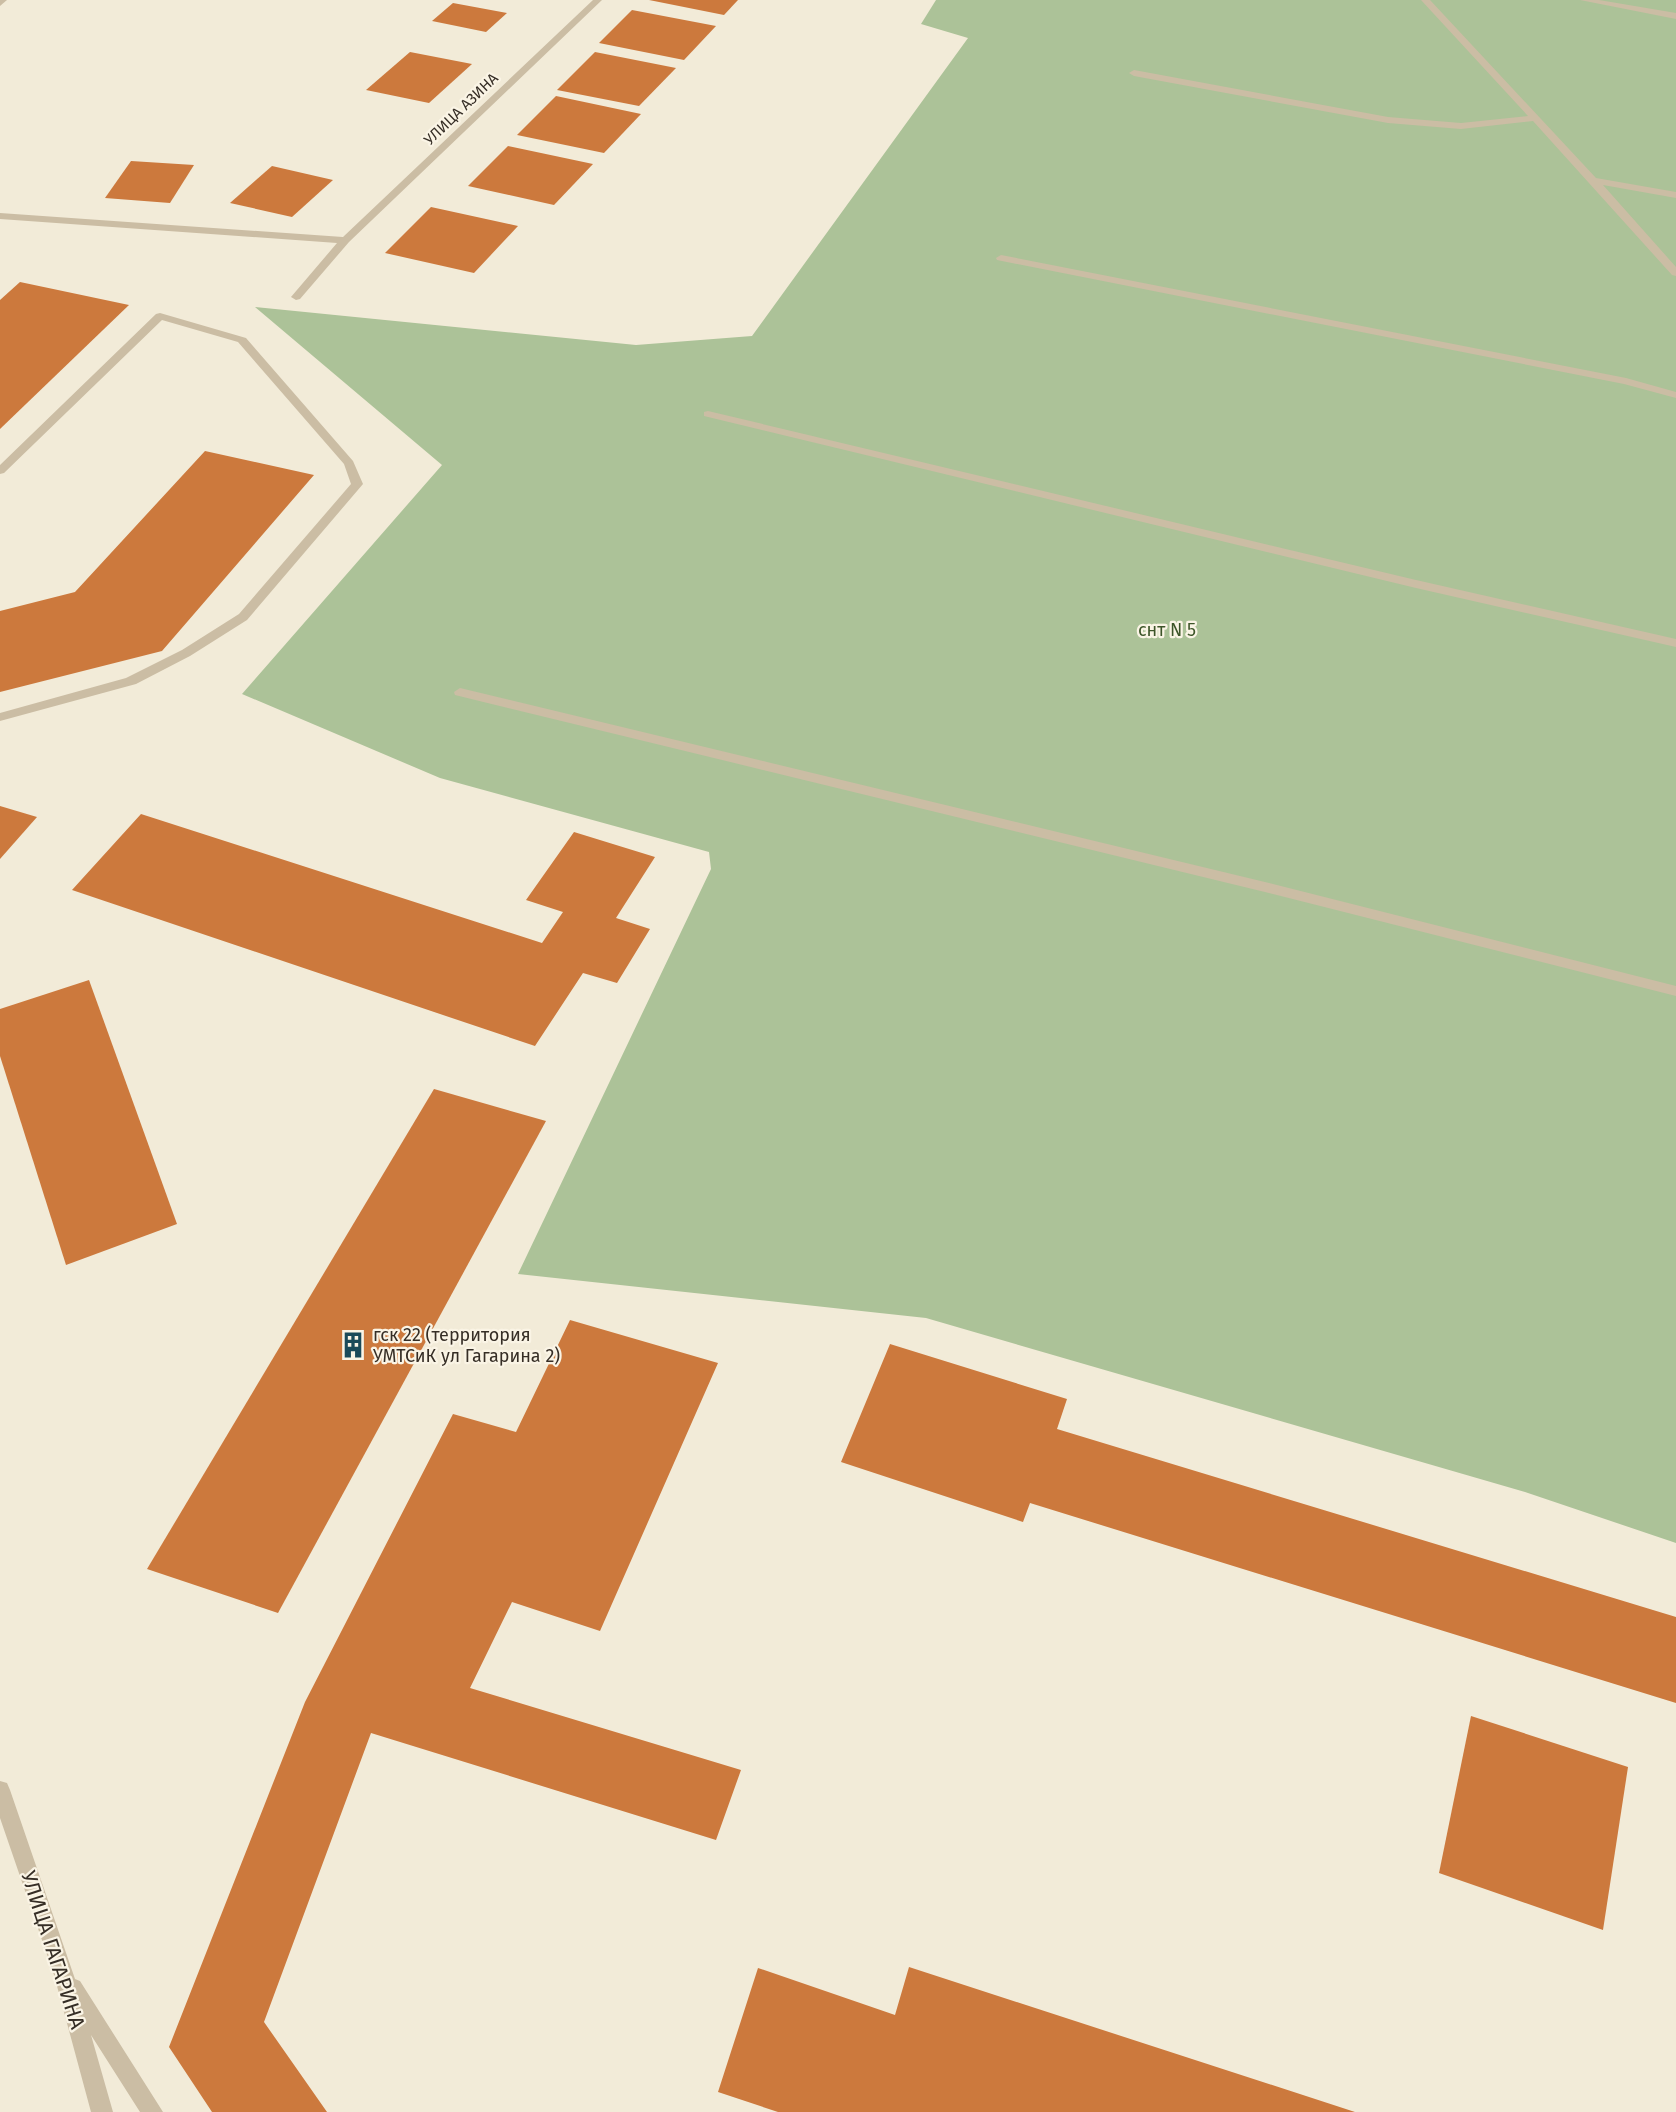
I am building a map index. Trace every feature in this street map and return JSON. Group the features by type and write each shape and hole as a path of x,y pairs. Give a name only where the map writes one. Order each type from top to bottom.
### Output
{"street":[{"name":"УЛИЦА АЗИНА","path":"296,297 345,240 598,0"},
{"path":"1425,0 1593,180 1676,273"},
{"path":"1584,0 1676,16"},
{"path":"1134,73 1388,120 1461,126 1535,118"},
{"path":"1593,180 1676,195"},
{"path":"0,216 345,240"},
{"path":"1001,258 1626,381 1676,395"},
{"path":"0,471 159,316 242,340 349,462 357,484 243,617 186,653 131,681 0,717"},
{"path":"708,414 1676,643"},
{"path":"460,692 1269,888 1676,991"},
{"name":"УЛИЦА ГАГАРИНА","path":"0,1790 64,1975 102,2112"},
{"path":"64,1975 152,2112"}],"green space":[{"name":"снт N 5","path":"936,0 1676,0 1676,1543 1525,1492 926,1318 518,1274 711,869 709,852 440,778 242,694 442,465 255,307 636,345 752,336 968,38 921,24"}],"building":[{"path":"649,0 738,0 724,15"},
{"path":"453,3 507,13 486,32 432,21"},
{"path":"632,10 716,26 684,60 599,43"},
{"path":"410,52 472,64 429,103 366,90"},
{"path":"595,52 676,68 639,106 557,90"},
{"path":"556,96 641,114 604,153 517,135"},
{"path":"508,146 593,164 554,205 468,186"},
{"path":"131,161 194,165 170,203 105,198"},
{"path":"272,166 333,180 292,217 230,203"},
{"path":"431,207 518,226 474,273 385,253"},
{"path":"20,282 129,305 0,429 0,300"},
{"path":"205,451 314,475 162,651 0,692 0,611 75,592"},
{"path":"0,806 37,817 0,859"},
{"path":"141,814 542,943 563,912 526,900 574,832 655,857 616,918 650,929 617,983 583,973 535,1046 72,890"},
{"path":"89,980 177,1224 66,1265 0,1056 0,1009"},
{"name":"гск 22 (территория УМТСиК ул Гагарина 2)","path":"434,1089 546,1121 278,1613 147,1569"},
{"path":"570,1320 718,1363 600,1631 512,1602 470,1688 741,1770 716,1840 371,1733 264,2022 327,2112 212,2112 169,2047 305,1702 453,1414 516,1432"},
{"path":"890,1344 1067,1399 1057,1429 1676,1617 1676,1703 1030,1503 1023,1522 841,1462"},
{"path":"1471,1716 1628,1767 1603,1930 1439,1873"},
{"path":"909,1967 1355,2112 778,2112 718,2092 758,1968 895,2015"}],"place":[{"name":"гск 22 (территория УМТСиК ул Гагарина 2)","path":"353,1345"}]}
